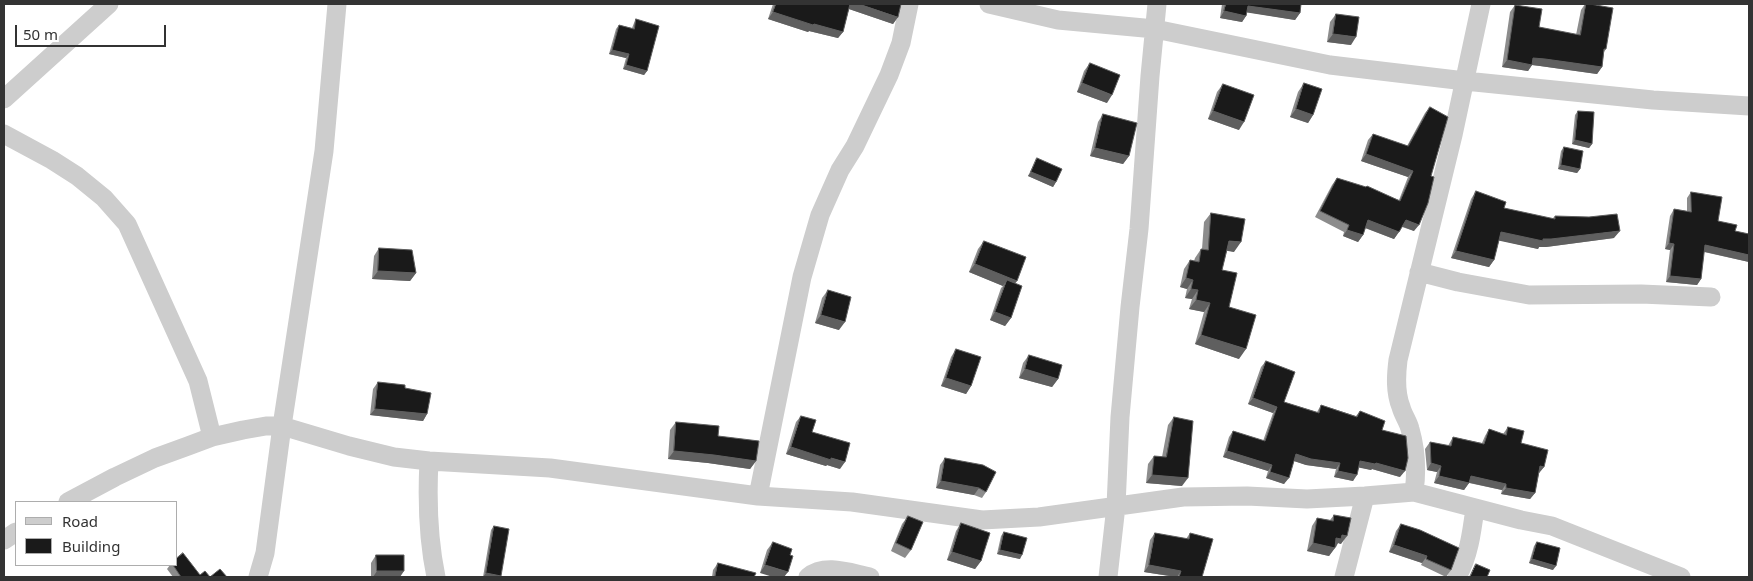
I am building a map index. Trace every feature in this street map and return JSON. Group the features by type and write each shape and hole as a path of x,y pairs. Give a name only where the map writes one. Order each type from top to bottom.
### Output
{"street":[{"path":"4,99 109,4"},
{"path":"258,577 265,553 282,426 324,151 337,4"},
{"path":"758,496 802,277 820,215 840,170 859,139 889,75 900,43 909,4"},
{"path":"989,4 1058,20 1155,29 1330,65 1652,100 1749,106"},
{"path":"1108,577 1116,506 1120,417 1139,229 1157,4"},
{"path":"1414,492 1416,474 1414,447 1410,428 1400,406 1396,380 1398,360 1482,4"},
{"path":"4,134 77,176 104,198 127,224 198,381 212,437"},
{"path":"1419,272 1529,296 1641,294 1711,297"},
{"path":"70,501 155,458 212,437 266,426 282,426 394,457 429,461 550,468 758,496 852,502 982,520 1039,517 1183,497 1247,496 1307,499 1414,492 1552,526 1682,577"},
{"path":"429,461 428,488 431,553 436,577"},
{"path":"1344,577 1365,496"},
{"path":"1457,577 1472,537 1475,508"},
{"path":"4,540 15,533"},
{"path":"808,577 815,572 832,569 870,577"}],"building":[{"path":"776,4 850,4 843,32 813,25 773,12"},
{"path":"859,4 901,4 898,17"},
{"path":"1226,4 1301,4 1300,13 1248,6 1246,16 1224,11"},
{"path":"1586,4 1613,8 1602,67 1533,58 1532,65 1507,60 1515,5 1542,9 1539,27 1580,35"},
{"path":"1336,14 1359,17 1356,37 1333,34"},
{"path":"636,19 659,26 647,71 626,65 629,54 612,50 619,25 634,29"},
{"path":"1090,63 1120,75 1112,95 1082,83"},
{"path":"1304,83 1322,89 1313,115 1296,109"},
{"path":"1223,84 1254,95 1244,122 1213,111"},
{"path":"1430,107 1448,117 1431,176 1434,177 1428,203 1419,225 1406,220 1399,232 1368,220 1363,235 1347,230 1349,225 1320,211 1337,178 1367,186 1400,201 1413,171 1366,154 1373,134 1408,146"},
{"path":"1578,111 1594,112 1592,144 1575,140"},
{"path":"1103,114 1137,123 1129,156 1095,148"},
{"path":"1564,147 1583,151 1580,169 1561,165"},
{"path":"1037,158 1062,169 1056,182 1031,172"},
{"path":"1476,191 1506,202 1504,208 1555,219 1555,216 1589,217 1617,214 1620,231 1543,239 1543,241 1501,232 1494,260 1456,251"},
{"path":"1691,192 1722,197 1718,221 1737,225 1735,231 1749,234 1749,255 1705,245 1701,279 1670,276 1674,244 1669,243 1674,209 1691,212"},
{"path":"1211,213 1245,219 1241,242 1229,241 1222,270 1237,273 1229,307 1256,315 1246,349 1201,335 1210,303 1196,300 1198,290 1191,289 1193,280 1186,278 1190,260 1199,262 1201,249 1208,250"},
{"path":"984,241 1026,257 1017,281 975,264"},
{"path":"379,248 412,250 416,273 378,271"},
{"path":"1007,280 1022,286 1011,318 995,312"},
{"path":"828,290 851,297 845,322 821,315"},
{"path":"956,349 981,357 971,386 946,378"},
{"path":"1029,355 1062,365 1058,379 1025,369"},
{"path":"1266,361 1295,372 1284,402 1319,413 1321,405 1357,417 1360,411 1385,421 1382,430 1406,436 1408,458 1405,471 1376,463 1360,461 1357,475 1338,471 1340,463 1311,459 1296,454 1289,478 1270,472 1272,465 1227,451 1233,431 1265,441 1277,407 1253,398"},
{"path":"378,382 405,385 405,388 431,393 427,414 375,409"},
{"path":"801,416 816,420 812,432 850,443 845,462 831,458 831,460 791,447"},
{"path":"1174,417 1193,421 1188,478 1152,475 1154,456 1166,457"},
{"path":"676,422 719,426 718,436 759,441 756,461 674,451"},
{"path":"1508,427 1524,431 1521,443 1548,450 1544,467 1540,466 1535,493 1506,488 1506,484 1471,476 1469,483 1439,476 1441,466 1431,463 1430,442 1451,446 1453,437 1484,444 1489,429 1506,435"},
{"path":"945,458 983,465 996,472 986,492 979,488 941,481"},
{"path":"1334,515 1351,518 1347,536 1342,535 1341,539 1336,538 1335,548 1313,543 1317,518 1333,521"},
{"path":"908,516 923,522 911,550 896,543"},
{"path":"961,523 990,533 981,561 952,552"},
{"path":"1401,524 1420,530 1459,548 1451,570 1426,559 1427,556 1394,545"},
{"path":"494,526 509,529 501,576 486,573"},
{"path":"1004,532 1027,538 1022,555 1000,550"},
{"path":"1155,533 1189,539 1190,533 1213,539 1202,577 1179,577 1181,571 1149,565"},
{"path":"773,542 792,549 790,555 793,556 788,572 765,565"},
{"path":"1537,542 1560,548 1556,566 1532,559"},
{"path":"183,553 200,575 205,571 210,577 181,577 174,566 178,566 178,557"},
{"path":"376,555 404,555 404,571 377,571"},
{"path":"718,563 756,573 754,577 715,577"},
{"path":"1476,564 1490,570 1487,577 1470,577"},
{"path":"220,569 227,577 210,577"}]}
